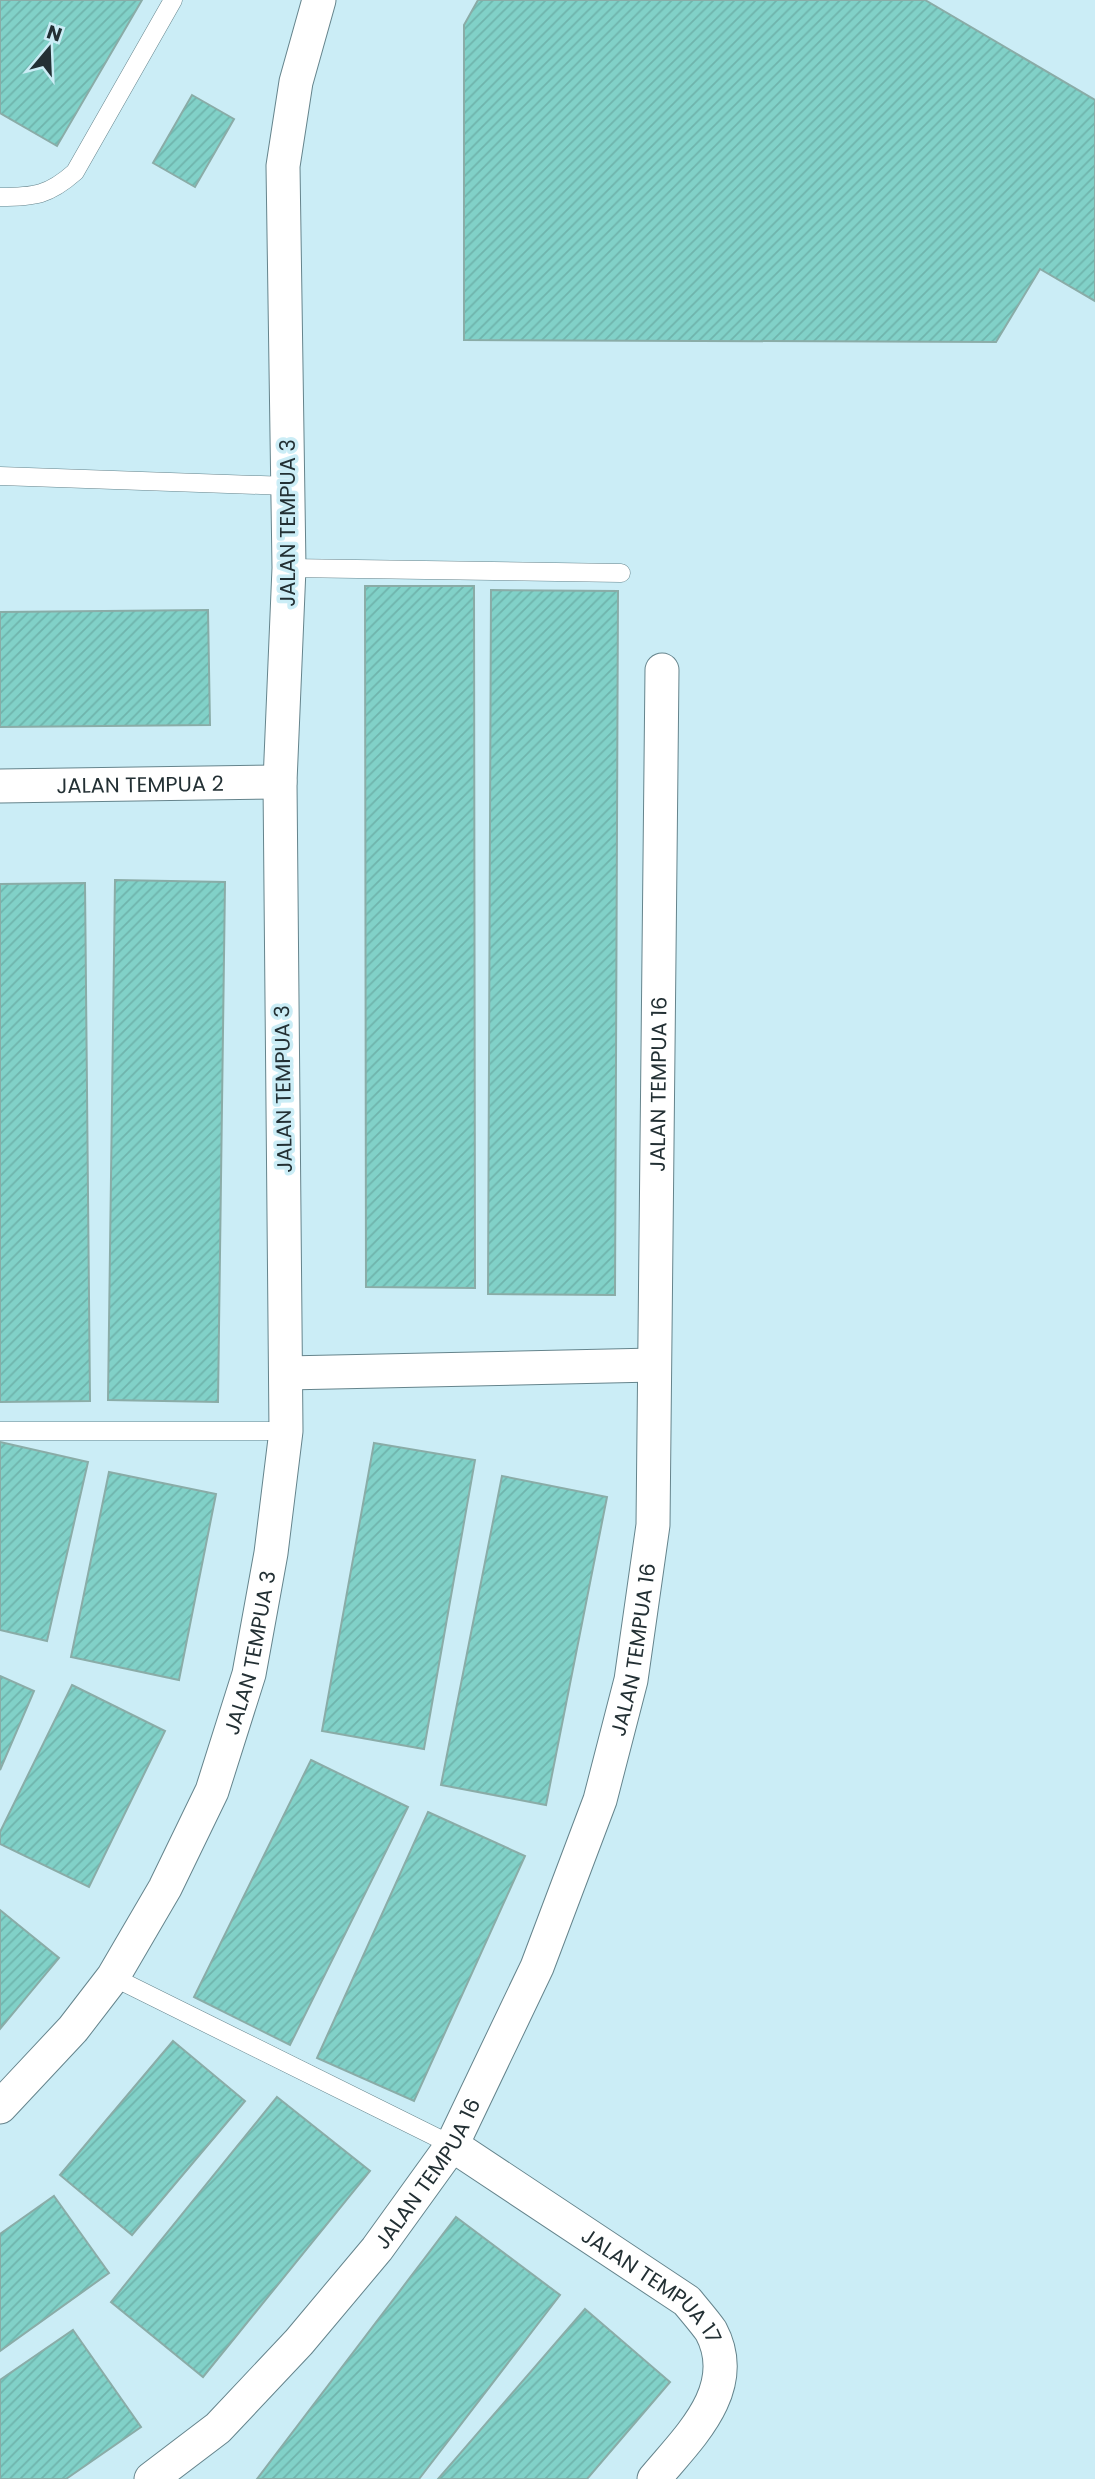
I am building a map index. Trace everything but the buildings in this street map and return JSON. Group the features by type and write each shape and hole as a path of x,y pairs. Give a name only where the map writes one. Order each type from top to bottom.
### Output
{"street":[{"name":"JALAN TEMPUA 3","path":"0,2107 72,2029 113,1977 165,1888 217,1778 249,1674 271,1553 286,1431 280,782 289,568 283,166 296,82 318,0"},
{"name":"JALAN TEMPUA 16","path":"151,2479 218,2428 299,2342 377,2249 452,2145 537,1967 600,1800 631,1680 653,1525 662,670"},
{"name":"JALAN TEMPUA 2","path":"0,786 280,782"},
{"path":"286,1373 654,1365"},
{"name":"JALAN TEMPUA 17","path":"452,2145 687,2301 711,2333 720,2365 718,2393 704,2418 654,2479"}],"lane":[{"path":"0,197 29,197 55,190 75,172 173,0"},
{"path":"0,477 288,486"},
{"path":"289,568 621,573"},
{"path":"0,1432 286,1431"},
{"path":"113,1977 452,2145"}]}
